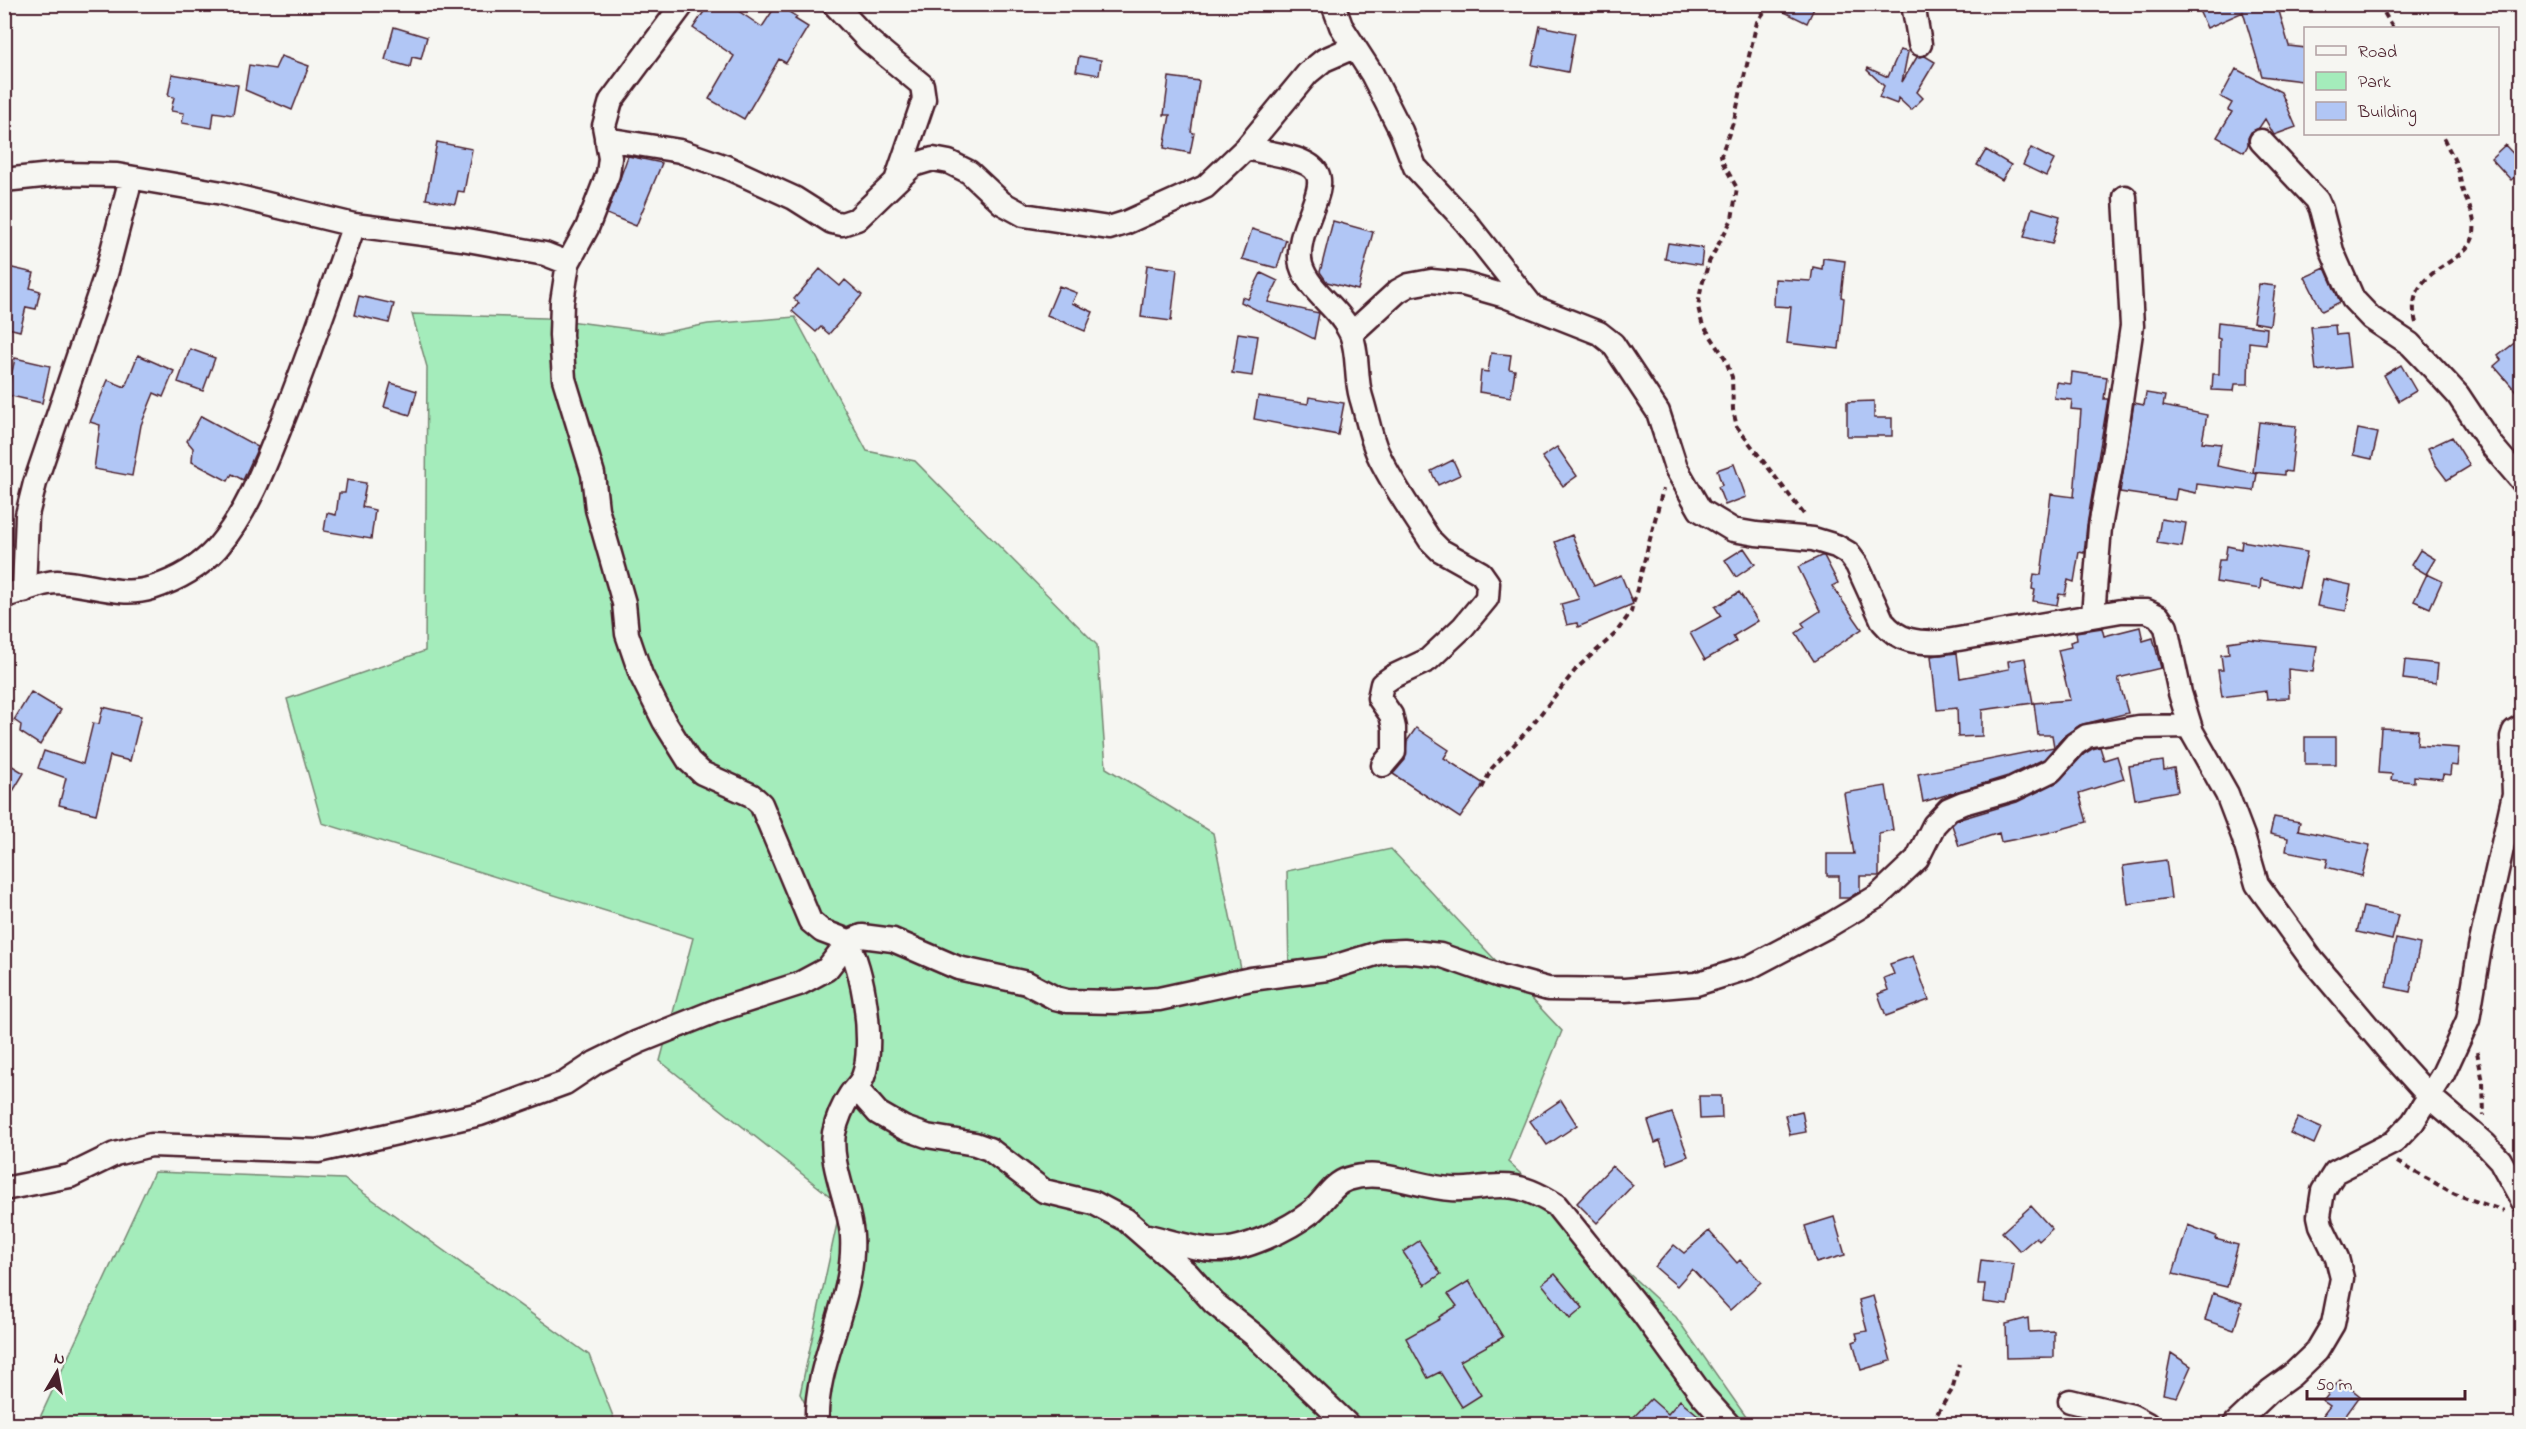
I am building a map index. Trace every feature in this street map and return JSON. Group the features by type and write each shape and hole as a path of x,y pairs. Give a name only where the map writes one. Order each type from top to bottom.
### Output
{"street":[{"path":"683,4 611,101 605,120 610,158 608,174 587,228 568,263 561,335 564,379 593,474 597,509 624,603 627,634 640,675 664,721 689,761 702,773 751,795 760,804 810,921 822,931 843,937 848,942 858,965 869,1056 862,1080 844,1104 834,1135 834,1148 850,1219 852,1256 825,1370 817,1411 818,1425"},
{"path":"834,4 868,40 912,76 924,90 924,99 897,180"},
{"path":"1333,4 1341,26 1372,74 1401,131 1415,167 1466,221 1532,306"},
{"path":"1913,4 1920,44"},
{"path":"606,140 680,151 726,166 794,198 832,222 842,224 857,219 913,165 933,159 949,162 982,182 1008,208 1024,215 1109,228 1205,187 1246,148 1308,73 1324,60 1354,47"},
{"path":"2261,141 2317,200 2322,209 2334,258 2353,299 2371,318 2410,344 2433,368 2458,395 2492,447 2522,481"},
{"path":"1246,148 1307,163 1317,173 1320,185 1301,238 1301,263 1304,272 1337,311 1351,334 1360,395 1378,453 1430,540 1440,550 1481,573 1486,578 1489,591 1487,598 1463,627 1428,660 1382,684 1379,698 1393,721 1394,748 1393,753 1383,765"},
{"path":"4,180 87,173 131,178 222,193 354,225 462,239 545,254 568,263"},
{"path":"131,178 106,274 35,483 27,515 14,593 57,582 123,593 138,592 176,579 195,568 217,548 261,477 308,355 354,225"},
{"path":"2093,615 2100,527 2115,449 2132,326 2125,197"},
{"path":"1351,334 1387,299 1409,285 1431,281 1463,284 1588,327 1613,344 1658,412 1676,468 1700,510 1733,530 1813,539 1826,542 1848,553 1857,565 1883,622 1890,630 1913,642 1941,642 2093,615 2147,611 2163,621 2190,726 2227,794 2257,884 2312,960 2428,1095 2485,1144 2500,1160 2517,1207"},
{"path":"4,1189 70,1176 115,1154 151,1145 318,1151 480,1114 565,1083 595,1062 638,1042 718,1010 799,984 827,969 848,942 862,936 893,940 958,968 1027,983 1067,1002 1160,999 1251,979 1327,969 1382,952 1404,951 1440,955 1500,976 1548,989 1624,990 1696,984 1750,967 1828,926 1878,896 1917,859 1934,825 1946,811 1962,803 2013,789 2052,770 2075,744 2087,736 2138,727 2190,726"},
{"path":"2235,1425 2316,1351 2333,1324 2342,1278 2337,1258 2320,1225 2319,1215 2323,1191 2335,1172 2394,1142 2412,1122 2442,1074 2468,1020 2480,947 2514,794 2512,737 2514,731 2522,726"},
{"path":"856,1088 878,1113 904,1128 927,1136 975,1144 989,1149 1044,1191 1102,1206 1126,1220 1188,1274 1214,1303 1254,1335 1347,1425"},
{"path":"1144,1235 1216,1250 1239,1247 1286,1228 1312,1212 1337,1184 1361,1176 1400,1179 1430,1187 1454,1190 1495,1185 1517,1187 1544,1197 1556,1205 1728,1425"},
{"path":"2070,1401 2132,1416 2147,1425"}],"path":[{"path":"1770,4 1757,22 1734,120 1721,155 1737,188 1732,219 1709,262 1698,307 1702,323 1725,358 1732,377 1733,410 1737,427 1826,542"},
{"path":"2379,4 2392,27"},
{"path":"2417,326 2414,304 2424,281 2466,248 2474,232 2471,208 2462,191 2457,165 2442,135"},
{"path":"1482,788 1492,768 1527,731 1577,668 1615,634 1631,612 1672,457"},
{"path":"2468,1020 2483,1083 2485,1144"},
{"path":"2378,1151 2455,1194 2484,1206 2517,1207"},
{"path":"1936,1425 1937,1414 1952,1390 1959,1364"}],"green space":[{"path":"412,314 546,318 661,333 708,324 795,317 867,451 915,461 1097,645 1106,768 1213,833 1242,974 1289,970 1287,871 1391,849 1562,1031 1508,1162 1676,1317 1751,1424 816,1424 800,1394 841,1205 660,1061 693,938 322,823 287,699 425,651 427,367"},
{"path":"154,1172 344,1179 589,1355 616,1424 37,1424"}],"building":[{"path":"709,4 728,4 762,27 777,4 808,27 786,63 779,59 744,119 709,99 734,56 693,28"},
{"path":"1768,4 1816,4 1807,23"},
{"path":"2196,4 2277,4 2289,46 2304,48 2302,81 2262,76 2243,12 2207,28"},
{"path":"1540,26 1575,33 1568,72 1532,65"},
{"path":"394,27 427,37 421,59 412,57 410,67 385,60"},
{"path":"1900,50 1908,52 1902,82 1917,57 1925,56 1935,62 1917,92 1923,98 1911,110 1898,98 1897,104 1879,97 1884,86 1867,70 1868,68 1888,77"},
{"path":"281,56 309,66 292,110 245,90 249,65 275,69"},
{"path":"1079,56 1101,60 1099,75 1076,71"},
{"path":"2236,69 2281,92 2296,127 2274,135 2265,119 2259,128 2251,132 2244,152 2217,137 2232,112 2228,110 2232,103 2221,97"},
{"path":"172,74 238,85 233,115 214,112 212,128 182,123 184,113 171,111 174,97 168,96"},
{"path":"1169,77 1199,81 1190,153 1164,148 1170,115 1164,115"},
{"path":"437,142 472,149 464,192 458,191 455,204 426,199"},
{"path":"2505,145 2522,163 2522,171 2511,180 2491,158"},
{"path":"2031,148 2054,160 2046,176 2023,165"},
{"path":"1986,150 2011,165 2002,180 1977,165"},
{"path":"628,156 662,163 636,226 607,214"},
{"path":"2032,208 2060,216 2052,244 2024,237"},
{"path":"1333,221 1373,232 1358,290 1327,282 1320,272"},
{"path":"1252,229 1286,240 1277,268 1242,259"},
{"path":"1668,243 1703,248 1701,265 1665,259"},
{"path":"1823,258 1845,261 1839,349 1787,343 1791,307 1774,306 1775,279 1811,281 1813,267 1822,269"},
{"path":"1147,265 1177,269 1171,321 1141,317"},
{"path":"4,266 34,273 30,288 40,291 36,309 26,307 20,331 4,327"},
{"path":"2325,268 2340,302 2322,311 2305,277"},
{"path":"820,269 840,286 845,280 862,295 829,334 821,327 816,332 792,311 799,303 794,299"},
{"path":"1261,273 1278,281 1268,302 1319,313 1314,339 1241,302 1242,297 1248,299"},
{"path":"2259,284 2275,286 2270,325 2253,322"},
{"path":"1059,286 1077,293 1072,303 1093,312 1085,331 1047,315"},
{"path":"359,296 394,304 389,323 354,315"},
{"path":"2218,322 2267,328 2266,344 2249,342 2248,384 2235,384 2234,391 2212,390 2213,374 2219,374"},
{"path":"2335,325 2336,335 2346,334 2350,367 2316,371 2311,327"},
{"path":"1238,333 1258,336 1252,376 1232,373"},
{"path":"2522,337 2522,398 2494,366 2501,360 2498,356"},
{"path":"190,349 215,358 203,391 178,382"},
{"path":"1491,353 1511,355 1509,369 1515,370 1511,397 1479,392 1481,371 1488,372"},
{"path":"138,355 174,371 163,397 154,393 141,425 132,476 94,469 100,425 90,422 108,380 125,387"},
{"path":"15,358 50,366 42,403 7,395"},
{"path":"2401,365 2416,391 2399,401 2384,375"},
{"path":"2072,372 2107,377 2104,399 2108,399 2084,553 2079,552 2074,582 2068,580 2065,595 2059,594 2057,605 2033,601 2035,590 2032,589 2034,574 2041,575 2051,494 2074,497 2081,410 2071,409 2072,400 2054,398 2056,382 2071,384"},
{"path":"391,383 417,391 410,415 384,407"},
{"path":"2146,393 2165,396 2163,406 2207,415 2202,442 2221,444 2217,466 2257,474 2254,491 2197,484 2196,493 2177,489 2175,500 2120,492 2134,403 2144,405"},
{"path":"1258,396 1308,404 1309,397 1344,403 1338,435 1254,419"},
{"path":"1874,401 1874,418 1892,418 1892,436 1847,436 1847,402"},
{"path":"201,416 258,447 243,480 232,474 228,481 192,462 193,448 187,441"},
{"path":"2259,422 2296,426 2291,472 2284,471 2284,475 2253,472"},
{"path":"2358,429 2378,433 2372,459 2353,455"},
{"path":"2452,437 2470,466 2447,480 2435,464 2428,448"},
{"path":"1557,447 1577,476 1563,486 1542,457"},
{"path":"1453,460 1460,475 1438,485 1431,471"},
{"path":"1734,464 1746,497 1725,505 1718,487 1722,485 1717,470"},
{"path":"347,480 366,483 362,507 375,510 371,539 324,531 327,513 336,515 339,493 345,493"},
{"path":"2161,519 2186,523 2182,547 2157,543"},
{"path":"1572,535 1594,586 1621,575 1633,604 1578,627 1577,623 1567,625 1561,604 1579,599 1555,542"},
{"path":"2242,541 2307,552 2299,588 2261,579 2260,589 2216,582 2219,560 2225,560 2227,546 2241,549"},
{"path":"1744,548 1755,564 1736,577 1725,560"},
{"path":"2420,550 2435,559 2426,574 2411,565"},
{"path":"1824,556 1838,583 1832,586 1862,629 1814,661 1796,633 1805,627 1802,623 1820,611 1798,567"},
{"path":"2427,574 2442,581 2430,608 2414,601"},
{"path":"2323,579 2351,585 2346,611 2317,606"},
{"path":"1739,592 1758,621 1733,636 1736,642 1705,660 1690,633 1721,616 1715,607"},
{"path":"2140,627 2143,641 2153,638 2161,668 2118,678 2128,713 2080,725 2065,735 2044,759 2008,776 1923,802 1918,774 2054,747 2052,735 2038,735 2034,703 2070,700 2058,650 2071,647 2070,642 2077,640 2076,632 2102,628 2104,636"},
{"path":"2248,639 2317,646 2313,672 2288,669 2289,698 2267,699 2266,691 2222,697 2218,670 2223,670 2221,655 2229,654 2228,642"},
{"path":"1957,653 1960,678 2009,669 2008,661 2025,658 2033,703 1982,710 1982,736 1958,737 1957,708 1937,710 1931,656"},
{"path":"2405,660 2438,664 2436,683 2403,679"},
{"path":"31,692 61,710 40,745 20,732 21,725 14,720"},
{"path":"103,707 141,716 130,761 110,756 96,814 59,805 66,778 38,768 44,751 83,764 93,723 99,724"},
{"path":"1416,728 1449,750 1444,758 1484,784 1460,818 1393,774 1405,760 1407,741"},
{"path":"2381,728 2418,730 2417,745 2459,748 2457,766 2451,765 2450,775 2443,774 2442,779 2414,776 2414,782 2391,780 2392,774 2378,773"},
{"path":"2305,737 2336,737 2336,764 2305,764"},
{"path":"2100,747 2104,760 2117,756 2124,779 2079,793 2087,822 2001,842 1999,833 1959,846 1952,825 1957,820 2017,802 2058,782 2084,754"},
{"path":"4,761 24,773 4,806"},
{"path":"2163,761 2164,770 2174,768 2178,791 2135,799 2129,766"},
{"path":"1886,786 1893,830 1879,833 1879,876 1860,876 1860,891 1849,898 1839,898 1839,876 1827,876 1827,854 1854,854 1844,793"},
{"path":"2274,817 2300,822 2298,830 2370,845 2362,876 2326,867 2328,859 2286,851 2288,838 2270,834"},
{"path":"2166,860 2171,898 2128,904 2123,866"},
{"path":"2363,907 2398,915 2392,940 2357,932"},
{"path":"2396,939 2420,944 2410,992 2386,987"},
{"path":"1913,956 1929,1000 1886,1016 1878,994 1888,990 1884,978 1894,974 1890,964"},
{"path":"1699,1096 1721,1096 1722,1118 1700,1119"},
{"path":"1561,1100 1577,1125 1547,1145 1530,1121"},
{"path":"1802,1111 1806,1132 1790,1135 1785,1115"},
{"path":"1672,1113 1688,1156 1668,1164 1660,1141 1655,1143 1648,1121"},
{"path":"2298,1118 2321,1128 2314,1144 2290,1133"},
{"path":"1612,1166 1633,1185 1597,1223 1577,1203"},
{"path":"2031,1206 2052,1229 2039,1241 2036,1237 2020,1251 2002,1232"},
{"path":"1834,1217 1845,1255 1816,1263 1805,1226"},
{"path":"2188,1225 2216,1236 2215,1239 2238,1245 2227,1287 2173,1274"},
{"path":"1709,1231 1737,1263 1740,1260 1761,1282 1730,1310 1692,1269 1677,1286 1655,1267 1674,1245 1684,1253"},
{"path":"1419,1241 1441,1274 1425,1285 1403,1252"},
{"path":"1981,1260 2014,1264 2008,1305 1983,1302 1985,1284 1978,1284"},
{"path":"1555,1274 1583,1308 1570,1319 1542,1284"},
{"path":"1469,1281 1503,1337 1460,1361 1481,1395 1462,1407 1440,1372 1428,1378 1406,1338 1440,1319 1439,1317 1457,1306 1448,1294"},
{"path":"2213,1293 2242,1303 2234,1330 2205,1320"},
{"path":"1873,1296 1891,1361 1861,1370 1853,1342 1858,1340 1856,1333 1867,1331 1859,1300"},
{"path":"2028,1318 2029,1332 2054,1331 2054,1357 2007,1358 2006,1324"},
{"path":"2171,1353 2191,1366 2177,1397 2163,1394"},
{"path":"2340,1380 2360,1396 2339,1425 2336,1425 2323,1415 2330,1406 2323,1401"},
{"path":"1651,1399 1668,1414 1680,1400 1710,1425 1626,1425"}]}
